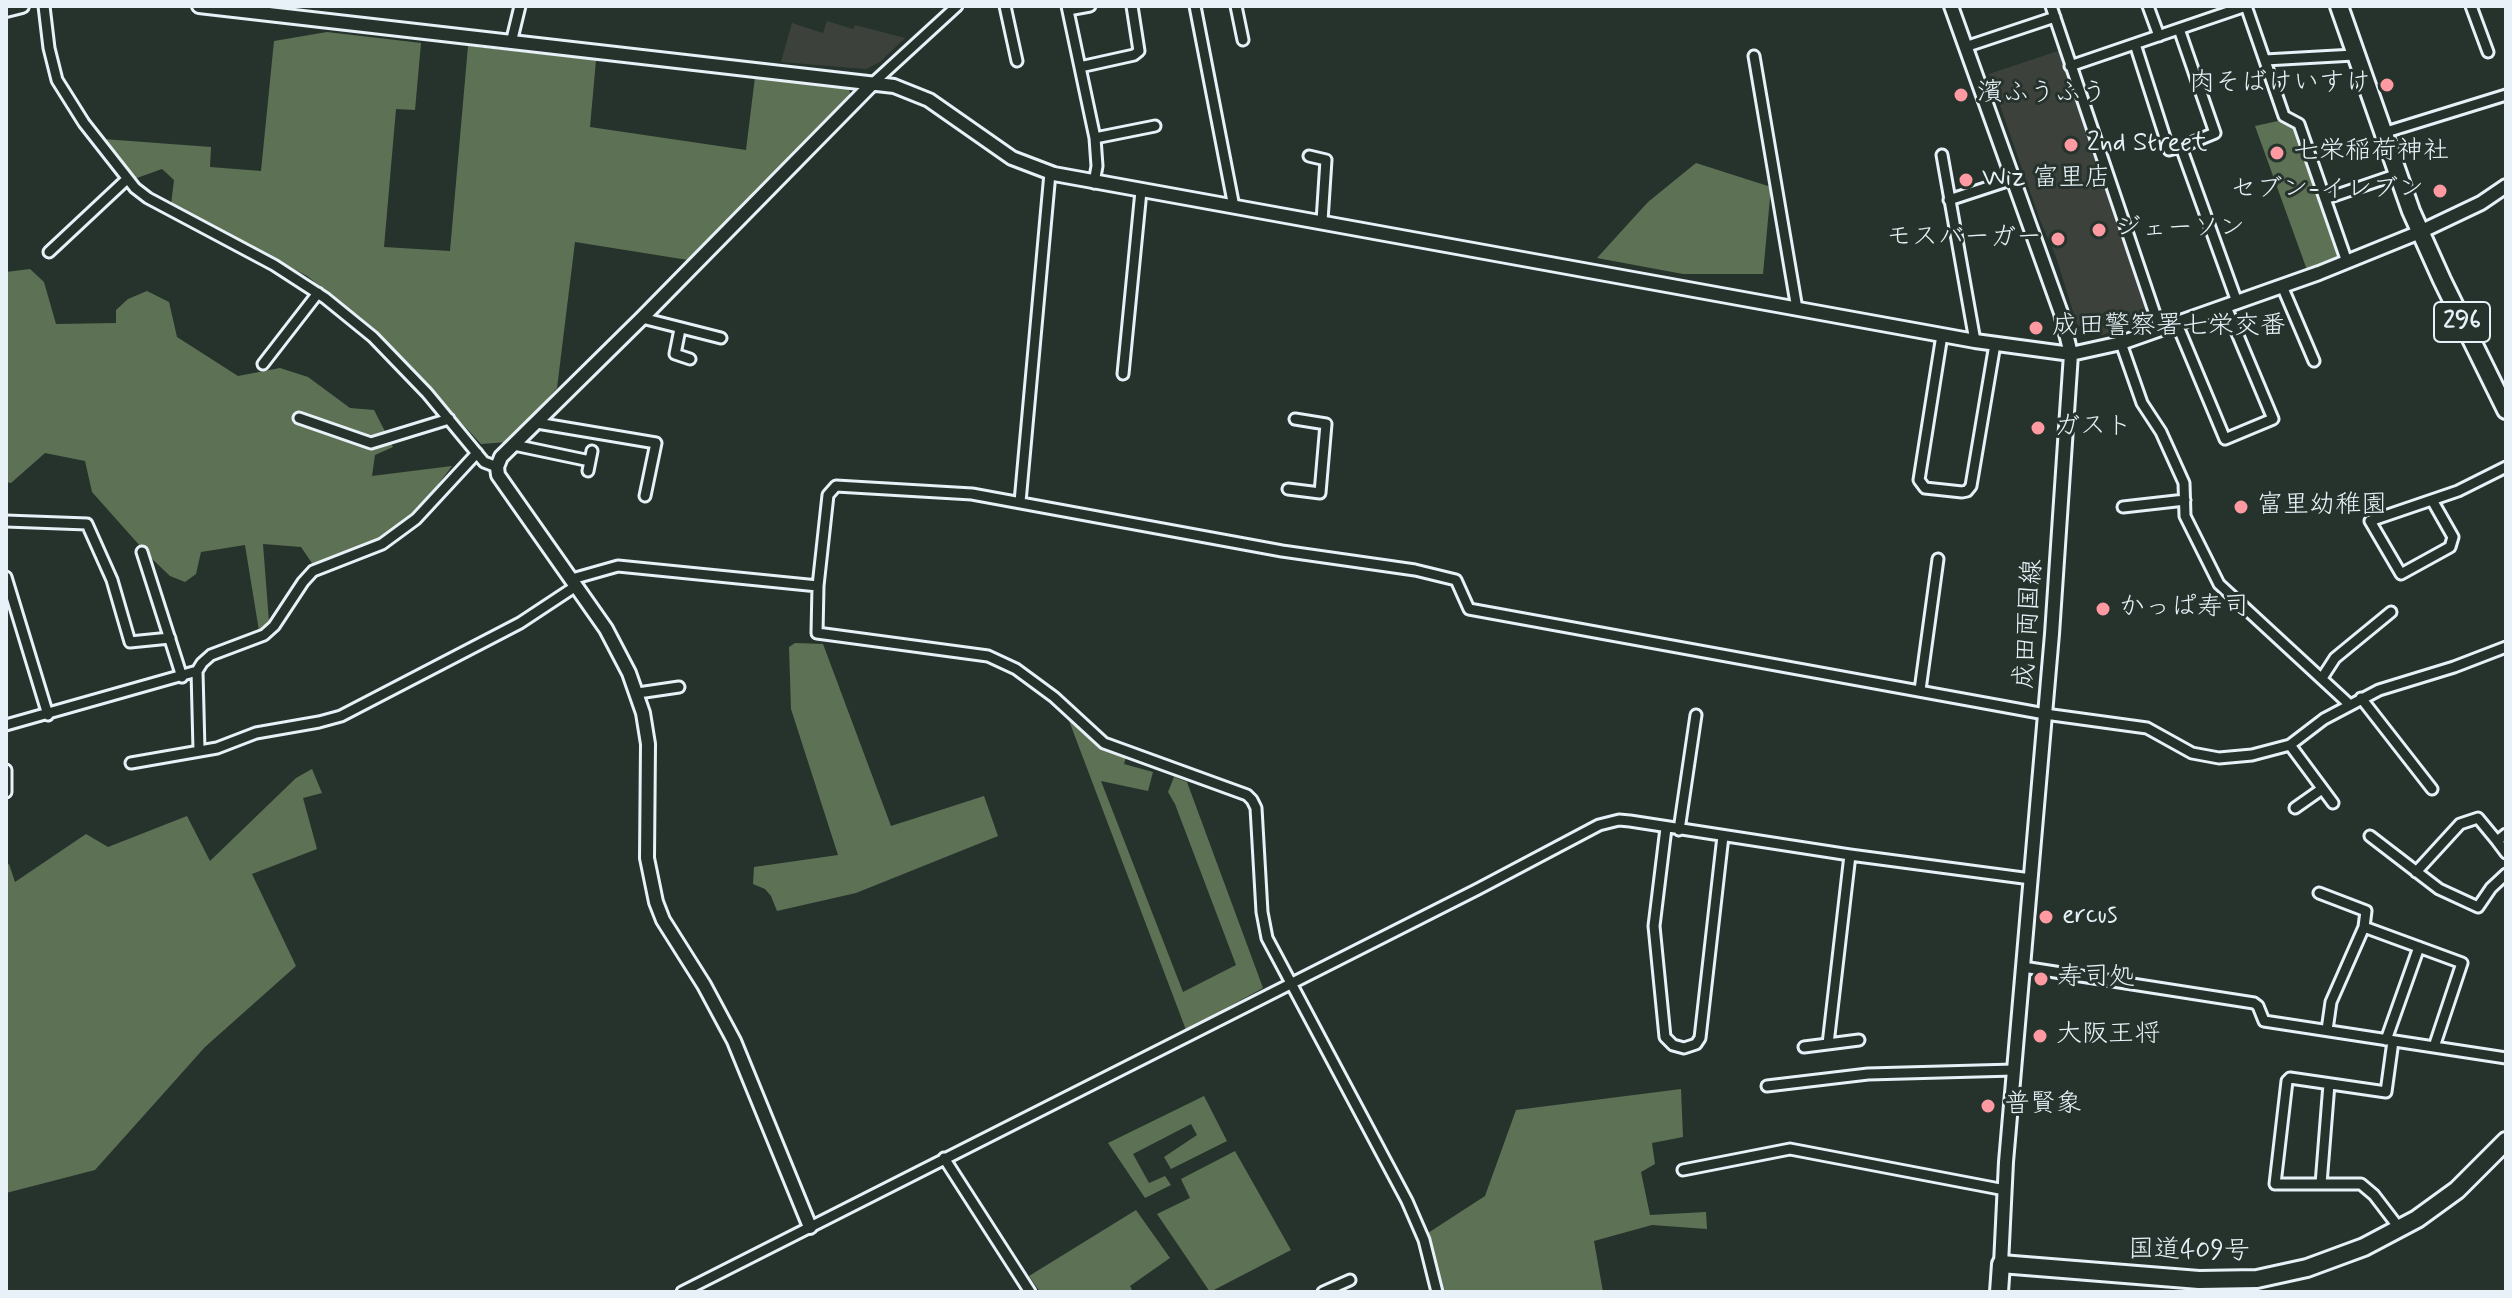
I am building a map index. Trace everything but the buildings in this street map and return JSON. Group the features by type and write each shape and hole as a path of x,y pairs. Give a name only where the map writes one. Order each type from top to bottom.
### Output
{"highway":[{"name":"296","path":"2339,6 2354,55 2420,232 2502,390 2506,410"},
{"name":"国道409号","path":"2001,1264 2158,1278 2257,1279 2281,1274 2338,1257 2401,1229 2457,1190 2506,1141"},
{"path":"1999,1292 2001,1264"}],"street":[{"path":"6,10 22,6"},
{"path":"44,6 57,80 84,123 141,194 254,253 318,293 373,337 427,393 484,462 497,467"},
{"path":"199,6 894,86 929,100 1012,158 1050,173 1975,341 2071,354 2121,343 2347,262 2481,203 2506,186"},
{"path":"511,43 520,6"},
{"path":"810,1227 734,1041 704,985 663,920 656,902 647,858 648,744 638,693 618,649 498,475 497,467 501,457 872,84 957,6"},
{"path":"1005,6 1017,61"},
{"path":"1090,6 1067,8 1095,138 1097,166 1094,183"},
{"path":"1080,67 1134,55 1139,51 1132,6"},
{"path":"1195,6 1234,207"},
{"path":"1236,6 1243,40"},
{"name":"成田両国線","path":"1951,6 2061,313 2071,354 2001,1264"},
{"path":"2051,6 2160,329"},
{"path":"2148,6 2159,36"},
{"path":"2070,66 2246,6 2284,116 2299,124 2347,262"},
{"path":"2471,6 2488,52"},
{"path":"1965,47 2055,17"},
{"path":"2135,44 2169,150 2181,147 2215,133 2179,29"},
{"path":"2265,60 2354,55"},
{"path":"1754,56 1797,309"},
{"path":"2383,133 2506,95"},
{"path":"1095,138 1155,126"},
{"path":"2177,324 2225,439 2273,419 2181,147"},
{"path":"1942,155 1975,341"},
{"path":"1309,156 1326,160 1322,221"},
{"path":"1020,502 1050,173"},
{"path":"2325,199 2398,174"},
{"path":"49,252 127,179"},
{"path":"1949,200 2013,179"},
{"path":"1123,374 1141,191"},
{"path":"2282,286 2314,361"},
{"path":"263,364 318,293"},
{"path":"642,318 721,338"},
{"path":"680,329 675,354 690,359"},
{"path":"1942,335 1919,480 1925,488 1962,492 1971,486 1995,344"},
{"path":"2121,343 2142,403 2161,432 2184,483 2185,516 2219,584 2350,705"},
{"path":"299,418 371,443 449,419"},
{"path":"1288,489 1320,493 1326,424 1295,419"},
{"path":"537,423 656,443 645,496"},
{"path":"514,445 590,461"},
{"path":"199,750 197,671 202,663 211,655 264,635 274,626 313,571 382,544 416,519 477,453"},
{"path":"2432,500 2453,537 2450,547 2401,574 2370,521 2458,491 2506,467"},
{"path":"1437,1292 1424,1240 1407,1201 1267,938 1262,912 1256,808 1247,795 1104,743 1054,697 1016,669 988,656 817,633 818,586 828,495 836,486 972,494 1282,551 1415,570 1456,580 1469,609 2045,714 2147,728 2192,753 2219,758 2252,755 2290,745 2324,719 2361,698 2506,647"},
{"path":"2123,507 2185,500"},
{"path":"6,521 87,524 112,580 130,642 170,638"},
{"path":"142,552 182,677"},
{"path":"1920,690 1938,559"},
{"path":"131,763 217,748 256,733 341,716 520,623 574,583 618,566 818,586"},
{"path":"6,577 48,715"},
{"path":"2322,678 2335,658 2391,612"},
{"path":"6,725 197,671"},
{"path":"638,693 679,687"},
{"path":"2361,698 2432,789"},
{"path":"1679,830 1696,715"},
{"path":"2290,745 2333,803"},
{"path":"6,770 6,792"},
{"path":"2295,808 2322,789"},
{"path":"2416,872 2460,824 2478,818 2506,853"},
{"path":"682,1292 1478,889 1594,826 1619,820 2031,879"},
{"path":"1666,828 1654,926 1665,1037 1673,1045 1684,1048 1696,1044 1700,1038 1723,836"},
{"path":"2497,841 2506,834"},
{"path":"2370,836 2439,889 2478,907 2506,874"},
{"path":"1828,1044 1850,855"},
{"path":"2319,893 2366,911 2364,927 2331,1002 2327,1030"},
{"path":"2364,927 2462,963 2434,1047"},
{"path":"2401,1229 2374,1195 2361,1184 2275,1184 2276,1164 2287,1081 2290,1078 2386,1092 2390,1040 2419,947"},
{"path":"2023,967 2254,1003 2264,1021 2506,1058"},
{"path":"1804,1047 1859,1040"},
{"path":"1767,1086 1868,1074 2014,1070"},
{"path":"2321,1184 2329,1084"},
{"path":"1683,1170 1790,1149 2005,1190"},
{"path":"944,1158 1030,1292"},
{"path":"1323,1292 1350,1280"}],"shaded area":[{"path":"827,21 905,38 880,62 866,69 781,62 792,23 823,33"},
{"path":"2061,50 2153,319 2102,335 2077,324 2056,257 1989,74"}],"green space":[{"path":"327,32 421,43 415,110 396,109 384,247 450,251 468,46 596,60 590,127 746,150 755,77 849,89 851,97 688,260 575,242 557,388 508,442 481,444 376,330 307,276 171,205 174,180 162,169 134,179 103,139 211,147 210,167 261,171 274,41"},
{"path":"2278,121 2295,126 2338,250 2337,258 2307,270 2255,126"},
{"path":"1696,163 1771,187 1763,274 1683,274 1597,258 1648,202"},
{"path":"30,269 44,282 56,324 116,323 116,310 128,299 147,291 169,302 177,337 238,376 280,368 308,377 350,408 374,410 393,447 375,455 372,476 452,466 414,516 382,542 316,569 301,547 263,544 269,622 259,631 245,545 201,552 196,574 185,582 170,576 149,556 92,492 85,461 45,453 11,483 6,482 6,272"},
{"path":"795,643 823,644 891,826 984,796 998,836 856,893 777,911 765,889 753,884 754,867 838,855 791,709 789,647"},
{"path":"1068,718 1103,747 1126,757 1124,764 1153,772 1148,791 1101,781 1183,992 1236,965 1168,792 1174,777 1187,782 1263,988 1186,1030"},
{"path":"312,769 322,793 303,798 317,849 252,874 296,966 205,1047 95,1170 6,1193 6,865 9,864 15,882 86,834 108,847 187,816 210,861 296,778"},
{"path":"1681,1089 1683,1137 1652,1143 1655,1164 1641,1172 1650,1215 1706,1212 1707,1229 1652,1225 1594,1241 1603,1292 1432,1292 1426,1279 1428,1233 1485,1196 1516,1110"},
{"path":"1204,1096 1227,1141 1171,1169 1164,1157 1197,1135 1191,1124 1133,1154 1149,1183 1165,1176 1171,1185 1145,1198 1108,1143"},
{"path":"1235,1151 1291,1250 1210,1292 1157,1214 1190,1198 1181,1179"},
{"path":"1136,1210 1170,1258 1130,1286 1133,1292 1040,1292 1029,1276"}],"place":[{"name":"肉そばけいすけ","path":"2387,85"},
{"name":"濱ふうふう","path":"1961,95"},
{"name":"2nd Street","path":"2071,145"},
{"name":"七栄稲荷神社","path":"2277,153"},
{"name":"Wiz 富里店","path":"1966,180"},
{"name":"セブン-イレブン","path":"2440,191"},
{"name":"ジェーソン","path":"2099,230"},
{"name":"モスバーガー","path":"2058,239"},
{"name":"成田警察署七栄交番","path":"2036,328"},
{"name":"ガスト","path":"2038,428"},
{"name":"富里幼稚園","path":"2241,507"},
{"name":"かっぱ寿司","path":"2103,609"},
{"name":"ercus","path":"2046,917"},
{"name":"寿司処","path":"2041,979"},
{"name":"大阪王将","path":"2040,1036"},
{"name":"普賢象","path":"1988,1106"}]}
